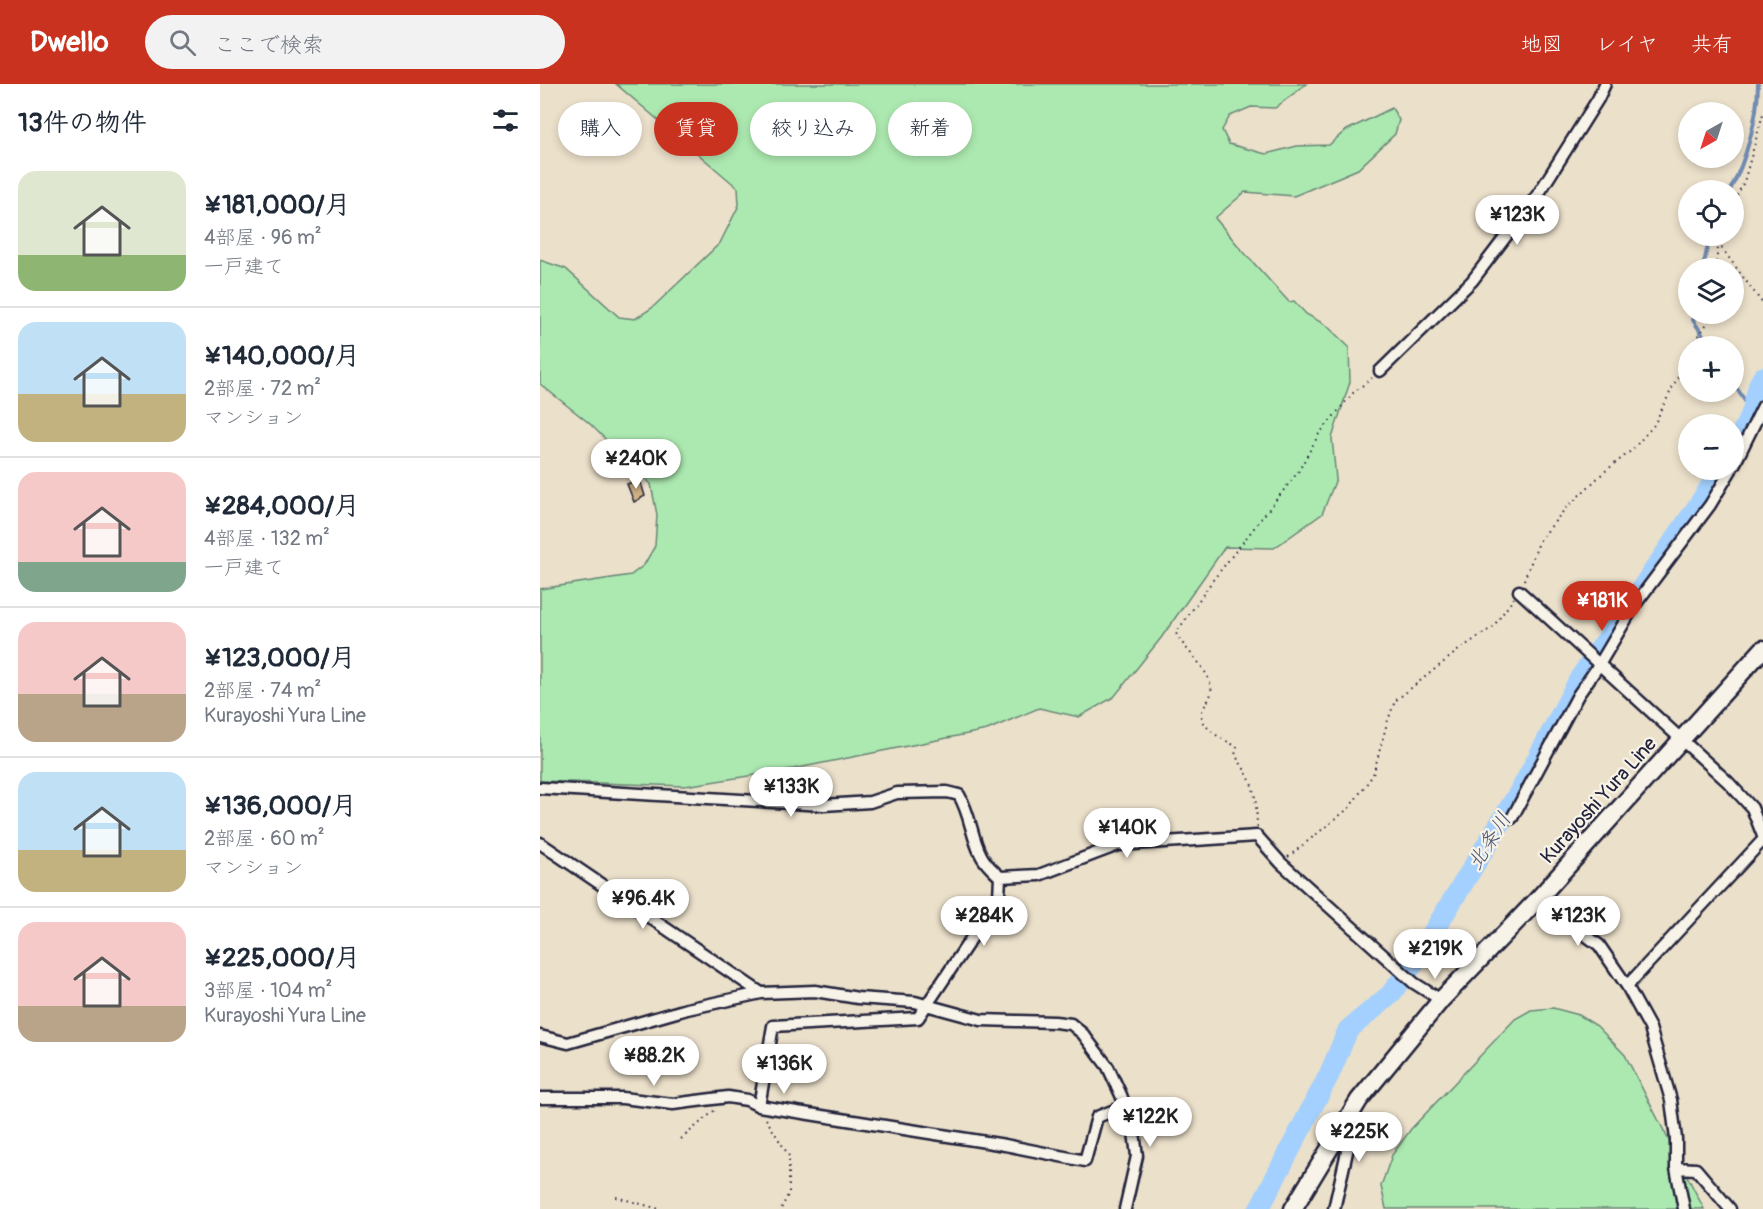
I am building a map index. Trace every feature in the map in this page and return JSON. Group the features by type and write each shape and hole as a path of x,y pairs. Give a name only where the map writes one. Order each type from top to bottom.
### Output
{"main road":[{"name":"Kurayoshi Yura Line","path":"1293,1209 1352,1113 1441,1000 1537,900 1763,649"}],"street":[{"path":"1380,371 1473,280 1539,193 1605,84"},
{"path":"1744,445 1763,406"},
{"path":"1512,818 1578,695 1634,606 1710,505 1725,480"},
{"path":"1519,591 1728,782 1752,808 1763,838 1627,986"},
{"path":"540,788 824,805 870,802 897,793 947,792 959,795 968,810 981,855 988,866 1000,877 1039,875 1118,845 1257,836 1281,863 1413,983 1441,1000"},
{"path":"540,843 761,993"},
{"path":"759,1106 774,1026 918,1018 929,1005 999,897 1000,877"},
{"path":"1537,900 1599,945 1627,986 1650,1028 1671,1100 1676,1139 1676,1168 1684,1209"},
{"path":"540,1036 568,1043 687,1009 761,993 815,991 929,1005 981,1020 1071,1024 1083,1034 1108,1067 1134,1132 1137,1156 1125,1209"},
{"path":"540,1098 622,1098 673,1104 728,1097 747,1100 759,1106 1005,1145 1085,1161 1097,1118 1125,1106"},
{"path":"1334,1209 1352,1113"},
{"path":"1676,1168 1696,1169 1730,1209"}],"path":[{"path":"1744,182 1763,114"},
{"path":"1720,246 1763,304"},
{"path":"1257,836 1257,798 1250,777 1235,755 1237,747 1218,736 1202,721 1201,712 1212,695 1210,684 1204,669 1176,633 1213,580 1298,472 1319,434 1353,393 1380,371"},
{"path":"1281,863 1349,808 1373,775 1395,701 1460,649 1493,627 1519,591 1540,540 1564,509 1632,450 1654,425 1678,376"},
{"path":"681,1140 728,1097"},
{"path":"759,1106 789,1156 789,1193 781,1209"},
{"path":"616,1197 659,1209"}],"green space":[{"path":"616,84 1306,84 1275,108 1251,107 1230,116 1222,130 1229,144 1266,154 1297,146 1329,145 1345,131 1392,108 1399,120 1395,134 1358,169 1294,196 1245,192 1215,218 1289,302 1294,301 1306,314 1326,325 1349,347 1350,382 1332,438 1336,479 1322,514 1274,548 1225,547 1161,638 1114,697 1079,717 1039,708 987,730 793,769 685,786 540,781 540,589 631,575 644,565 655,546 657,515 651,484 589,423 540,384 540,260 566,269 619,317 635,319 652,308 720,243 739,205 738,188 700,156 738,156 738,102 654,102 654,116 642,106 642,102 637,102"},
{"path":"1553,1008 1579,1015 1597,1026 1625,1055 1704,1209 1386,1209 1381,1186 1392,1155 1411,1129 1515,1019 1531,1010"}],"building":[{"path":"640,480 645,496 634,502 627,484"}],"waterway":[{"path":"1735,180 1750,138 1756,110 1758,84"},
{"path":"1705,258 1708,246"},
{"path":"1696,324 1703,336"},
{"name":"北条川","path":"1744,428 1752,412 1763,377"},
{"path":"1744,400 1752,412"},
{"name":"北条川","path":"1259,1209 1329,1075 1348,1030 1390,995 1414,963 1523,786 1580,678 1715,480"}]}
